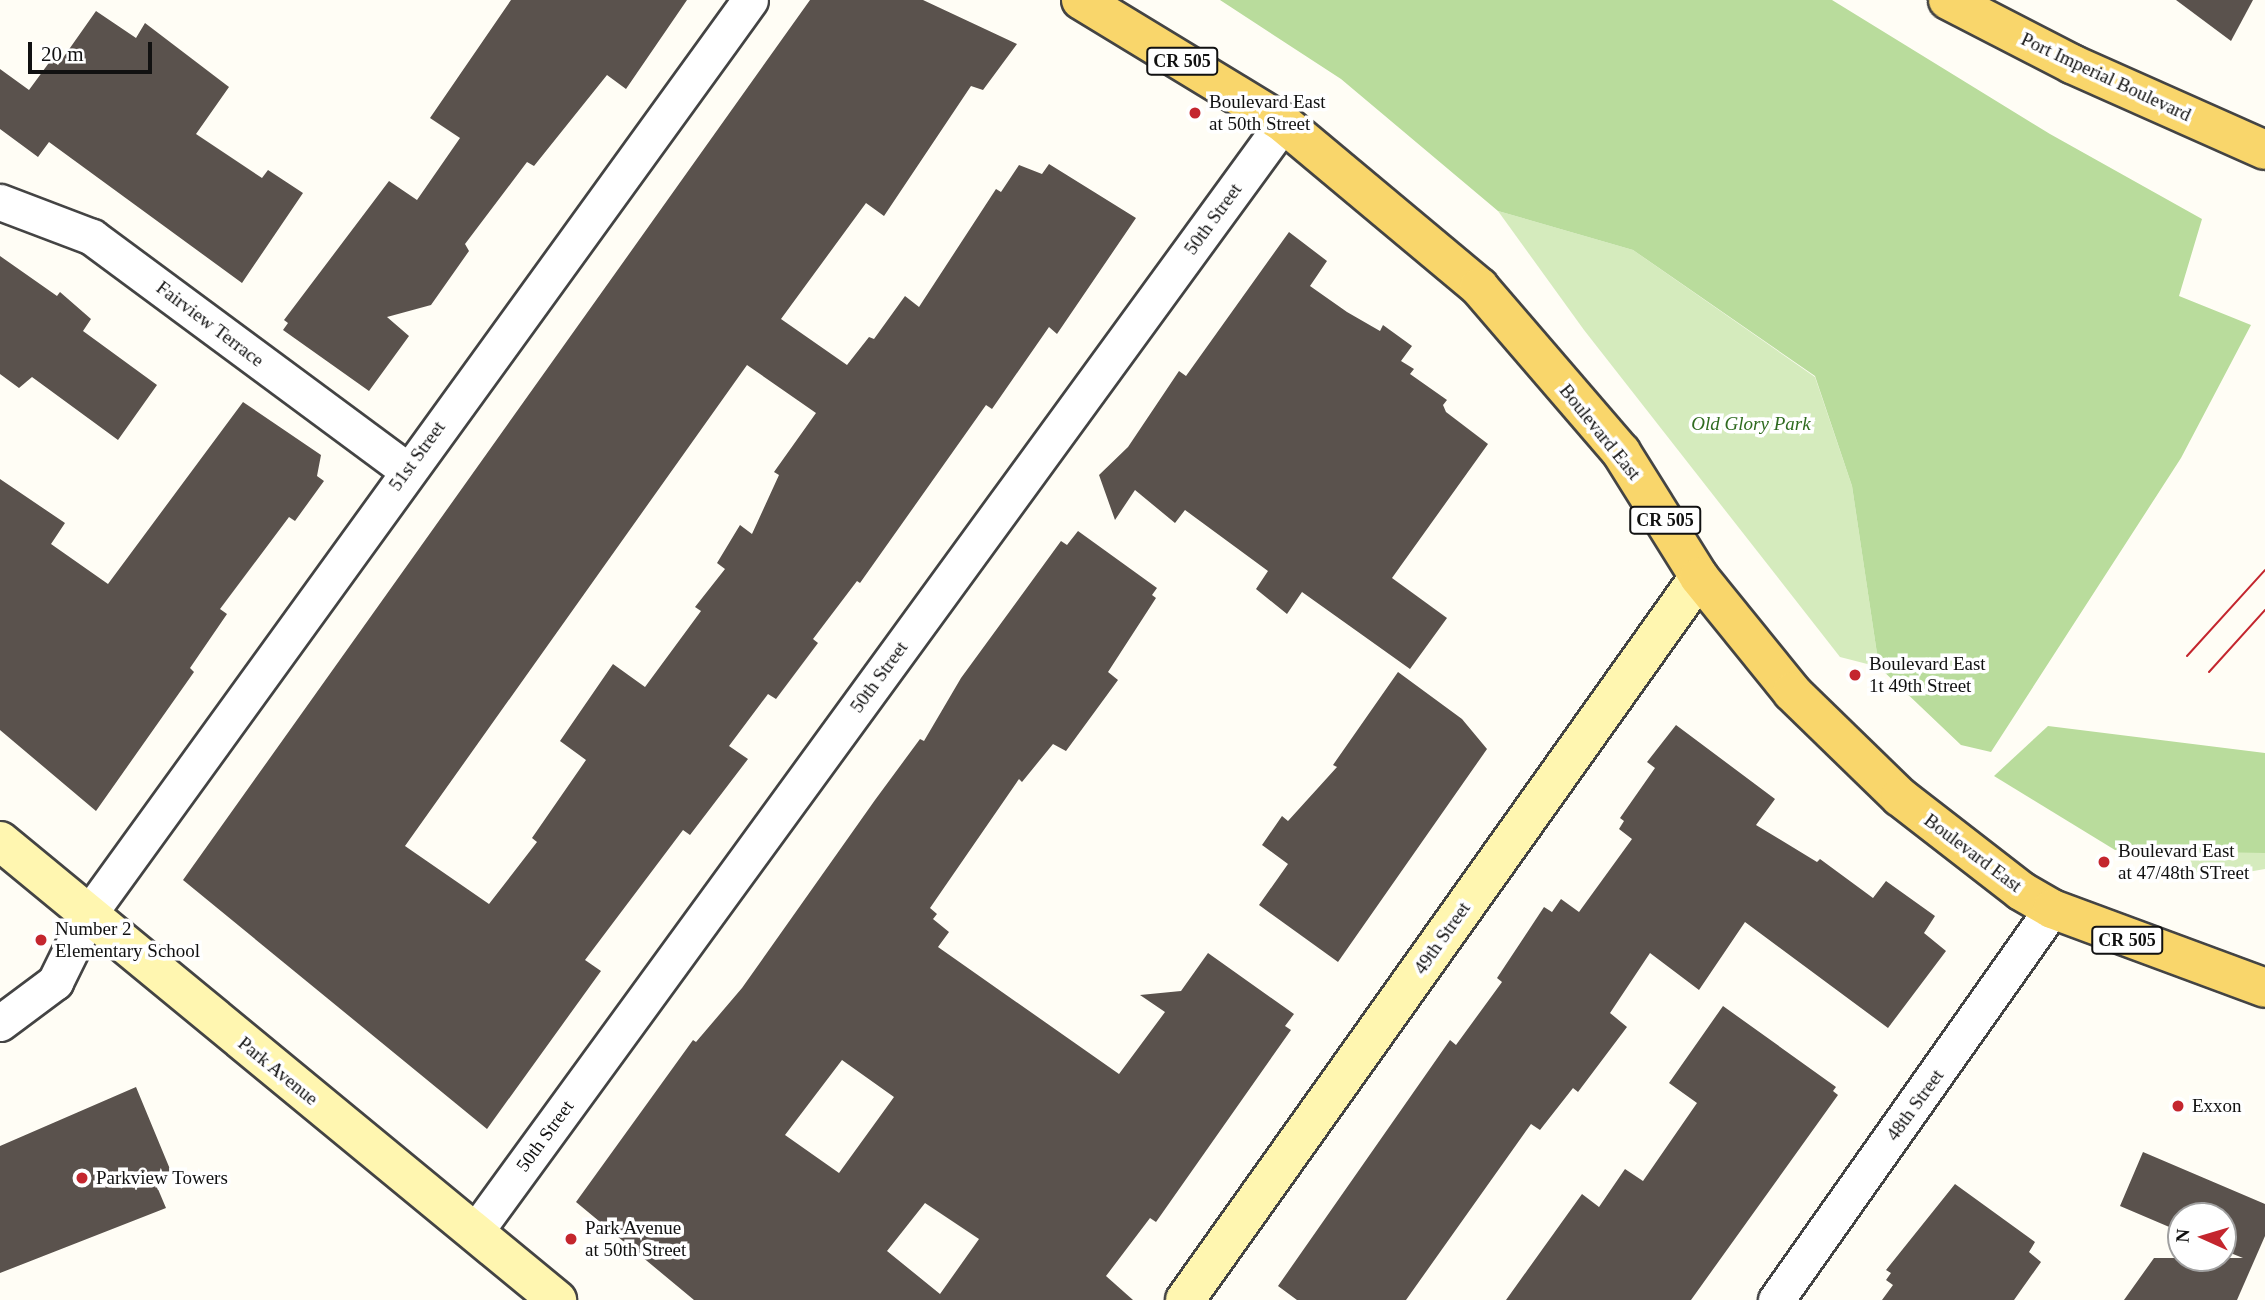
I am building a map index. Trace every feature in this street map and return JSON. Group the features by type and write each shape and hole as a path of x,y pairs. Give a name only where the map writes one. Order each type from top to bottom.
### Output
{"main road":[{"name":"Boulevard East","path":"1081,0 1283,123 1479,288 1621,452 1699,577 1792,692 1900,797 2021,891 2052,909 2092,927 2265,988"},
{"name":"Port Imperial Boulevard","path":"1954,2 2072,64 2265,150"}],"street":[{"name":"51st Street","path":"0,1023 55,982 88,915 407,470 750,0"},
{"name":"50th Street","path":"475,1232 1283,123"},
{"name":"Fairview Terrace","path":"0,202 92,237 407,470"},
{"name":"49th Street","path":"1185,1300 1699,577"},
{"name":"Park Avenue","path":"0,841 557,1300"},
{"name":"48th Street","path":"1776,1300 2052,909"}],"green space":[{"path":"1220,0 1832,0 2050,134 2202,219 2179,296 2251,325 2181,458 1991,752 1961,745 1879,667 1852,486 1815,376 1633,250 1498,211 1341,79"},
{"name":"Old Glory Park","path":"1498,211 1633,250 1815,377 1852,486 1879,667 1840,657 1584,330"},
{"path":"2048,726 2265,753 2265,853 2115,850 1994,776"},
{"path":"2265,824 2265,869 2196,881 2186,843"}],"building":[{"path":"511,0 687,0 626,89 607,75 534,166 527,162 465,244 469,251 431,305 387,317 409,336 369,391 283,330 288,323 284,320 389,181 417,200 460,138 430,118"},
{"path":"810,0 923,0 1017,44 983,90 971,86 884,216 866,203 781,319 847,365 869,337 874,339 905,296 919,307 996,189 1001,192 1019,165 1042,174 1049,164 1136,218 1057,334 1049,327 992,409 986,405 860,583 857,581 813,639 818,643 776,699 768,694 729,746 748,759 690,835 683,830 585,960 601,971 487,1129 183,880","holes":["747,365 816,413 774,472 779,475 752,534 740,525 717,563 725,569 695,607 701,611 645,687 613,664 560,741 586,760 532,838 537,842 489,904 405,846"]},
{"path":"2176,0 2253,0 2231,41"},
{"path":"96,11 136,38 145,23 229,87 196,134 262,178 268,170 303,193 242,283 49,142 38,157 0,129 0,69 29,90 51,60 58,65"},
{"path":"1289,232 1327,261 1310,286 1347,312 1380,331 1383,325 1412,346 1401,361 1414,369 1410,374 1447,400 1443,405 1446,412 1488,444 1392,578 1447,618 1410,669 1302,592 1287,614 1256,589 1268,571 1185,510 1175,523 1135,490 1115,520 1099,475 1128,447 1179,371 1186,376"},
{"path":"0,256 57,296 60,292 91,319 83,331 157,385 118,440 32,377 19,388 0,374"},
{"path":"243,402 321,455 317,476 324,481 295,521 289,517 220,609 227,614 190,668 194,672 96,811 0,730 0,479 65,523 51,544 108,584"},
{"path":"1078,531 1157,588 1152,595 1156,598 1108,672 1118,680 1066,751 1053,744 1022,782 1019,779 930,908 937,914 933,919 949,932 938,947 1119,1074 1165,1012 1140,995 1181,991 1208,953 1294,1014 1285,1026 1291,1030 1156,1222 1150,1218 1106,1276 1133,1300 694,1300 576,1202 693,1040 696,1042 742,988 920,739 924,741 961,678 1061,541 1067,545","holes":["842,1060 894,1097 839,1173 785,1135","925,1203 979,1239 940,1294 887,1251"]},
{"path":"1398,672 1462,719 1487,749 1338,962 1259,905 1288,864 1262,845 1282,816 1288,821 1337,767 1333,765"},
{"path":"1676,725 1775,799 1756,825 1817,862 1820,859 1873,898 1886,881 1935,916 1924,933 1946,951 1888,1028 1745,922 1699,990 1650,953 1610,1013 1627,1027 1578,1092 1573,1088 1540,1130 1531,1124 1406,1300 1297,1300 1278,1286 1450,1040 1456,1045 1502,982 1497,978 1544,907 1552,912 1561,899 1579,912 1632,839 1619,829 1624,821 1620,818 1655,768 1647,762"},
{"path":"1723,1006 1836,1087 1833,1091 1838,1095 1691,1300 1506,1300 1582,1194 1599,1207 1625,1169 1643,1181 1697,1103 1669,1083"},
{"name":"Parkview Towers","path":"136,1087 172,1174 155,1182 166,1208 0,1273 0,1146"},
{"path":"2143,1152 2265,1204 2265,1236 2237,1300 2124,1300 2154,1258 2167,1258 2167,1272 2237,1272 2237,1258 2243,1258 2237,1256 2237,1202 2167,1202 2167,1226 2120,1206"},
{"path":"1955,1184 2035,1242 2029,1252 2041,1262 2014,1300 1882,1300 1893,1285 1886,1280 1891,1273 1886,1270"}],"tram line":[{"path":"2187,656 2265,570"},
{"path":"2209,672 2265,610"}],"place":[{"name":"Boulevard East at 50th Street","path":"1195,113"},
{"name":"Boulevard East 1t 49th Street","path":"1855,675"},
{"name":"Boulevard East at 47/48th STreet","path":"2104,862"},
{"name":"Number 2 Elementary School","path":"41,940"},
{"name":"Exxon","path":"2178,1106"},
{"name":"Parkview Towers","path":"82,1178"},
{"name":"Park Avenue at 50th Street","path":"571,1239"}]}
